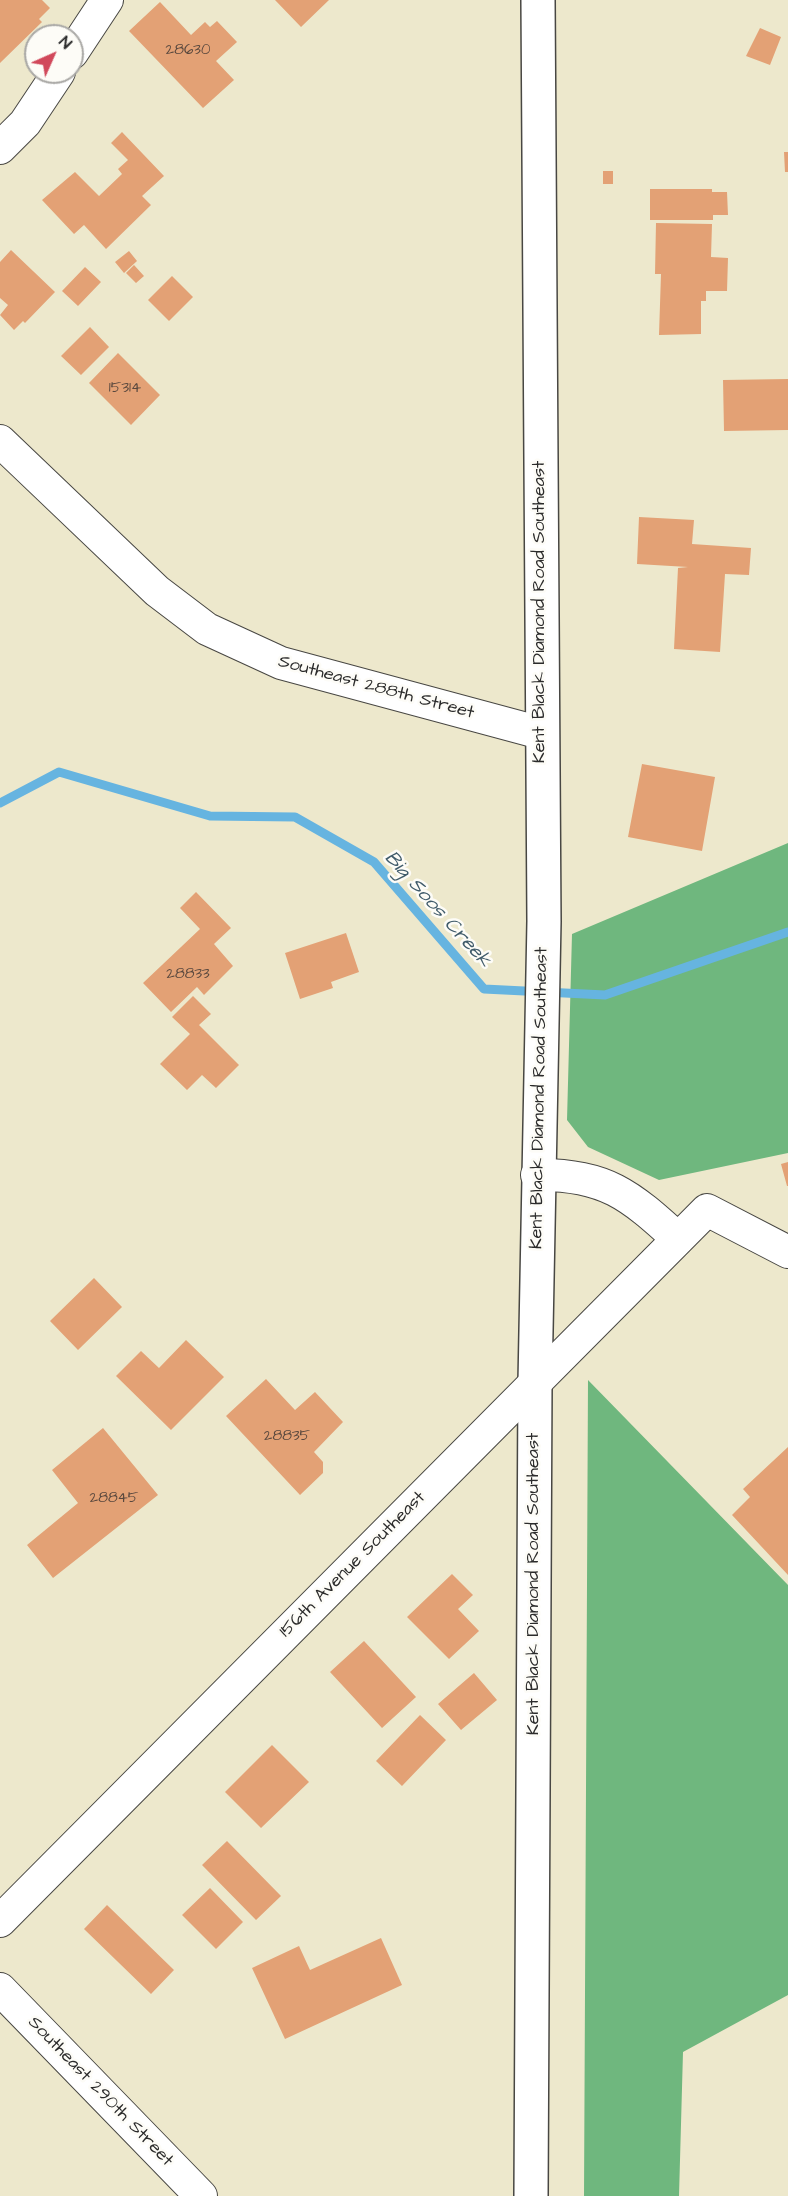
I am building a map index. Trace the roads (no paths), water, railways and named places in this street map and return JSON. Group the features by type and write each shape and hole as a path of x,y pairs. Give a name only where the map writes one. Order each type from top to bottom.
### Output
{"street":[{"path":"84,35 107,0"},
{"name":"Kent Black Diamond Road Southeast","path":"531,2196 537,1175 543,1062 544,921 538,0"},
{"path":"0,148 25,123 51,84"},
{"name":"Southeast 288th Street","path":"0,441 157,591 207,629 281,663 541,733"},
{"path":"537,1175 564,1175 609,1185 643,1207 678,1239"},
{"name":"156th Avenue Southeast","path":"0,1921 707,1210 788,1251"},
{"name":"Southeast 290th Street","path":"0,1989 201,2196"}],"waterway":[{"name":"Big Soos Creek","path":"0,803 59,772 210,816 295,817 374,862 484,989 605,995 788,932"}]}
